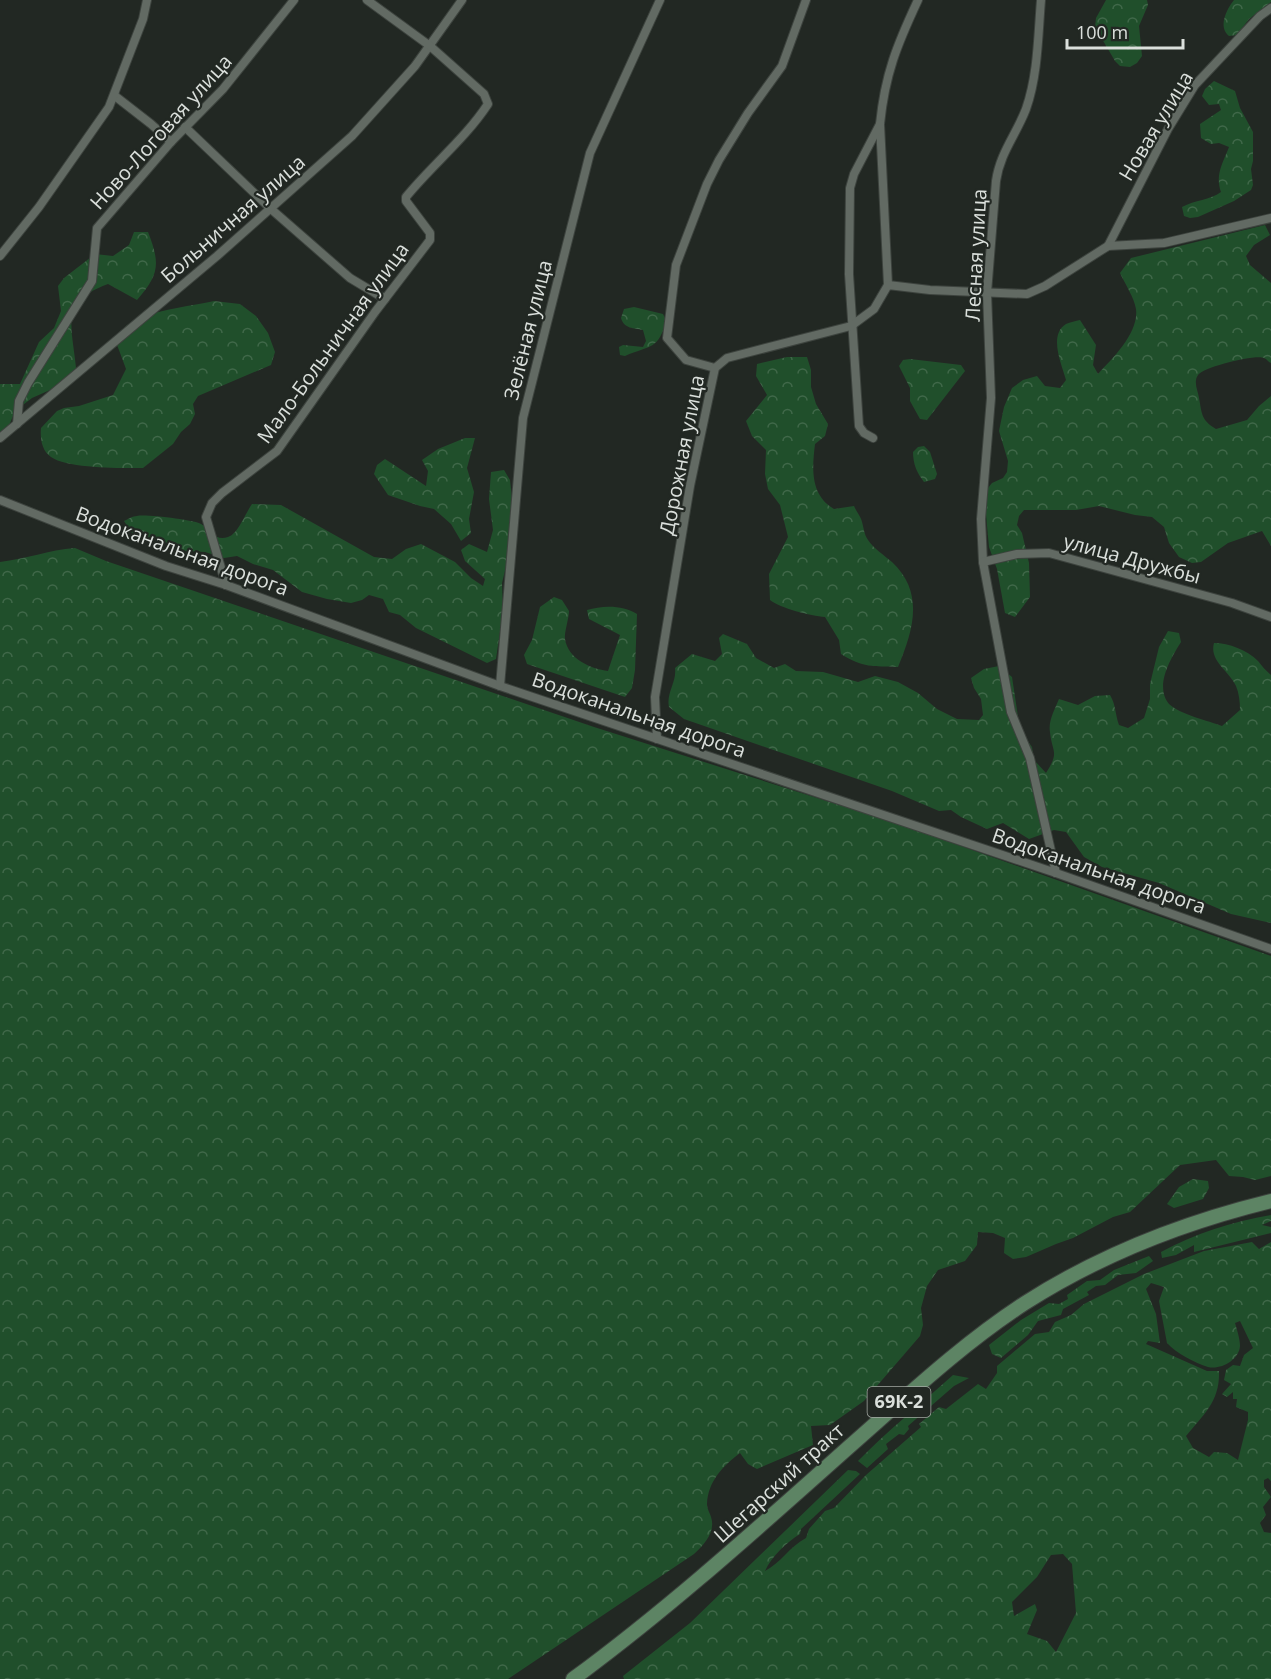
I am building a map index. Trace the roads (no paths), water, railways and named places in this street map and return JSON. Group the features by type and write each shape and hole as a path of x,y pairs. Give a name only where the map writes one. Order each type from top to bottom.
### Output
{"main road":[{"name":"Шегарский тракт","path":"573,1679 698,1581 948,1359 1004,1317 1073,1275 1120,1252 1189,1225 1271,1200"}],"street":[{"path":"0,256 39,207 115,96 143,19 147,0"},
{"name":"Ново-Логовая улица","path":"17,424 19,401 28,382 92,281 97,228 171,142 223,89 294,0"},
{"path":"367,0 430,46"},
{"name":"Больничная улица","path":"0,438 271,209 352,136 430,46 462,0"},
{"name":"Зелёная улица","path":"500,686 523,418 590,153 660,0"},
{"path":"716,368 686,360 667,338 676,265 711,176 748,113 782,66 806,0"},
{"path":"918,0 896,48 885,85 880,124 888,285 930,290 1027,294 1036,291 1108,246 1164,243 1271,218"},
{"name":"Лесная улица","path":"1041,0 1032,88 1025,111 999,164 987,293 991,398 981,519 983,562 1011,712 1030,758 1056,873"},
{"name":"Новая улица","path":"1108,246 1168,129 1195,85 1260,16 1271,8"},
{"name":"Мало-Больничная улица","path":"226,585 206,517 207,510 222,493 277,451 430,240 430,233 406,201 406,197 423,176 477,123 488,104 484,94 430,46"},
{"path":"115,96 171,142"},
{"path":"873,438 864,433 859,426 849,274 850,188 880,124"},
{"path":"185,127 271,209 350,278 385,299"},
{"name":"Дорожная улица","path":"657,739 655,697 690,486 716,368 728,358 851,326 874,309 888,285"},
{"name":"Водоканальная дорога","path":"0,500 166,566 226,585 500,686 1056,873 1271,949"},
{"name":"улица Дружбы","path":"983,562 1017,554 1049,554 1232,603 1271,616"}]}
